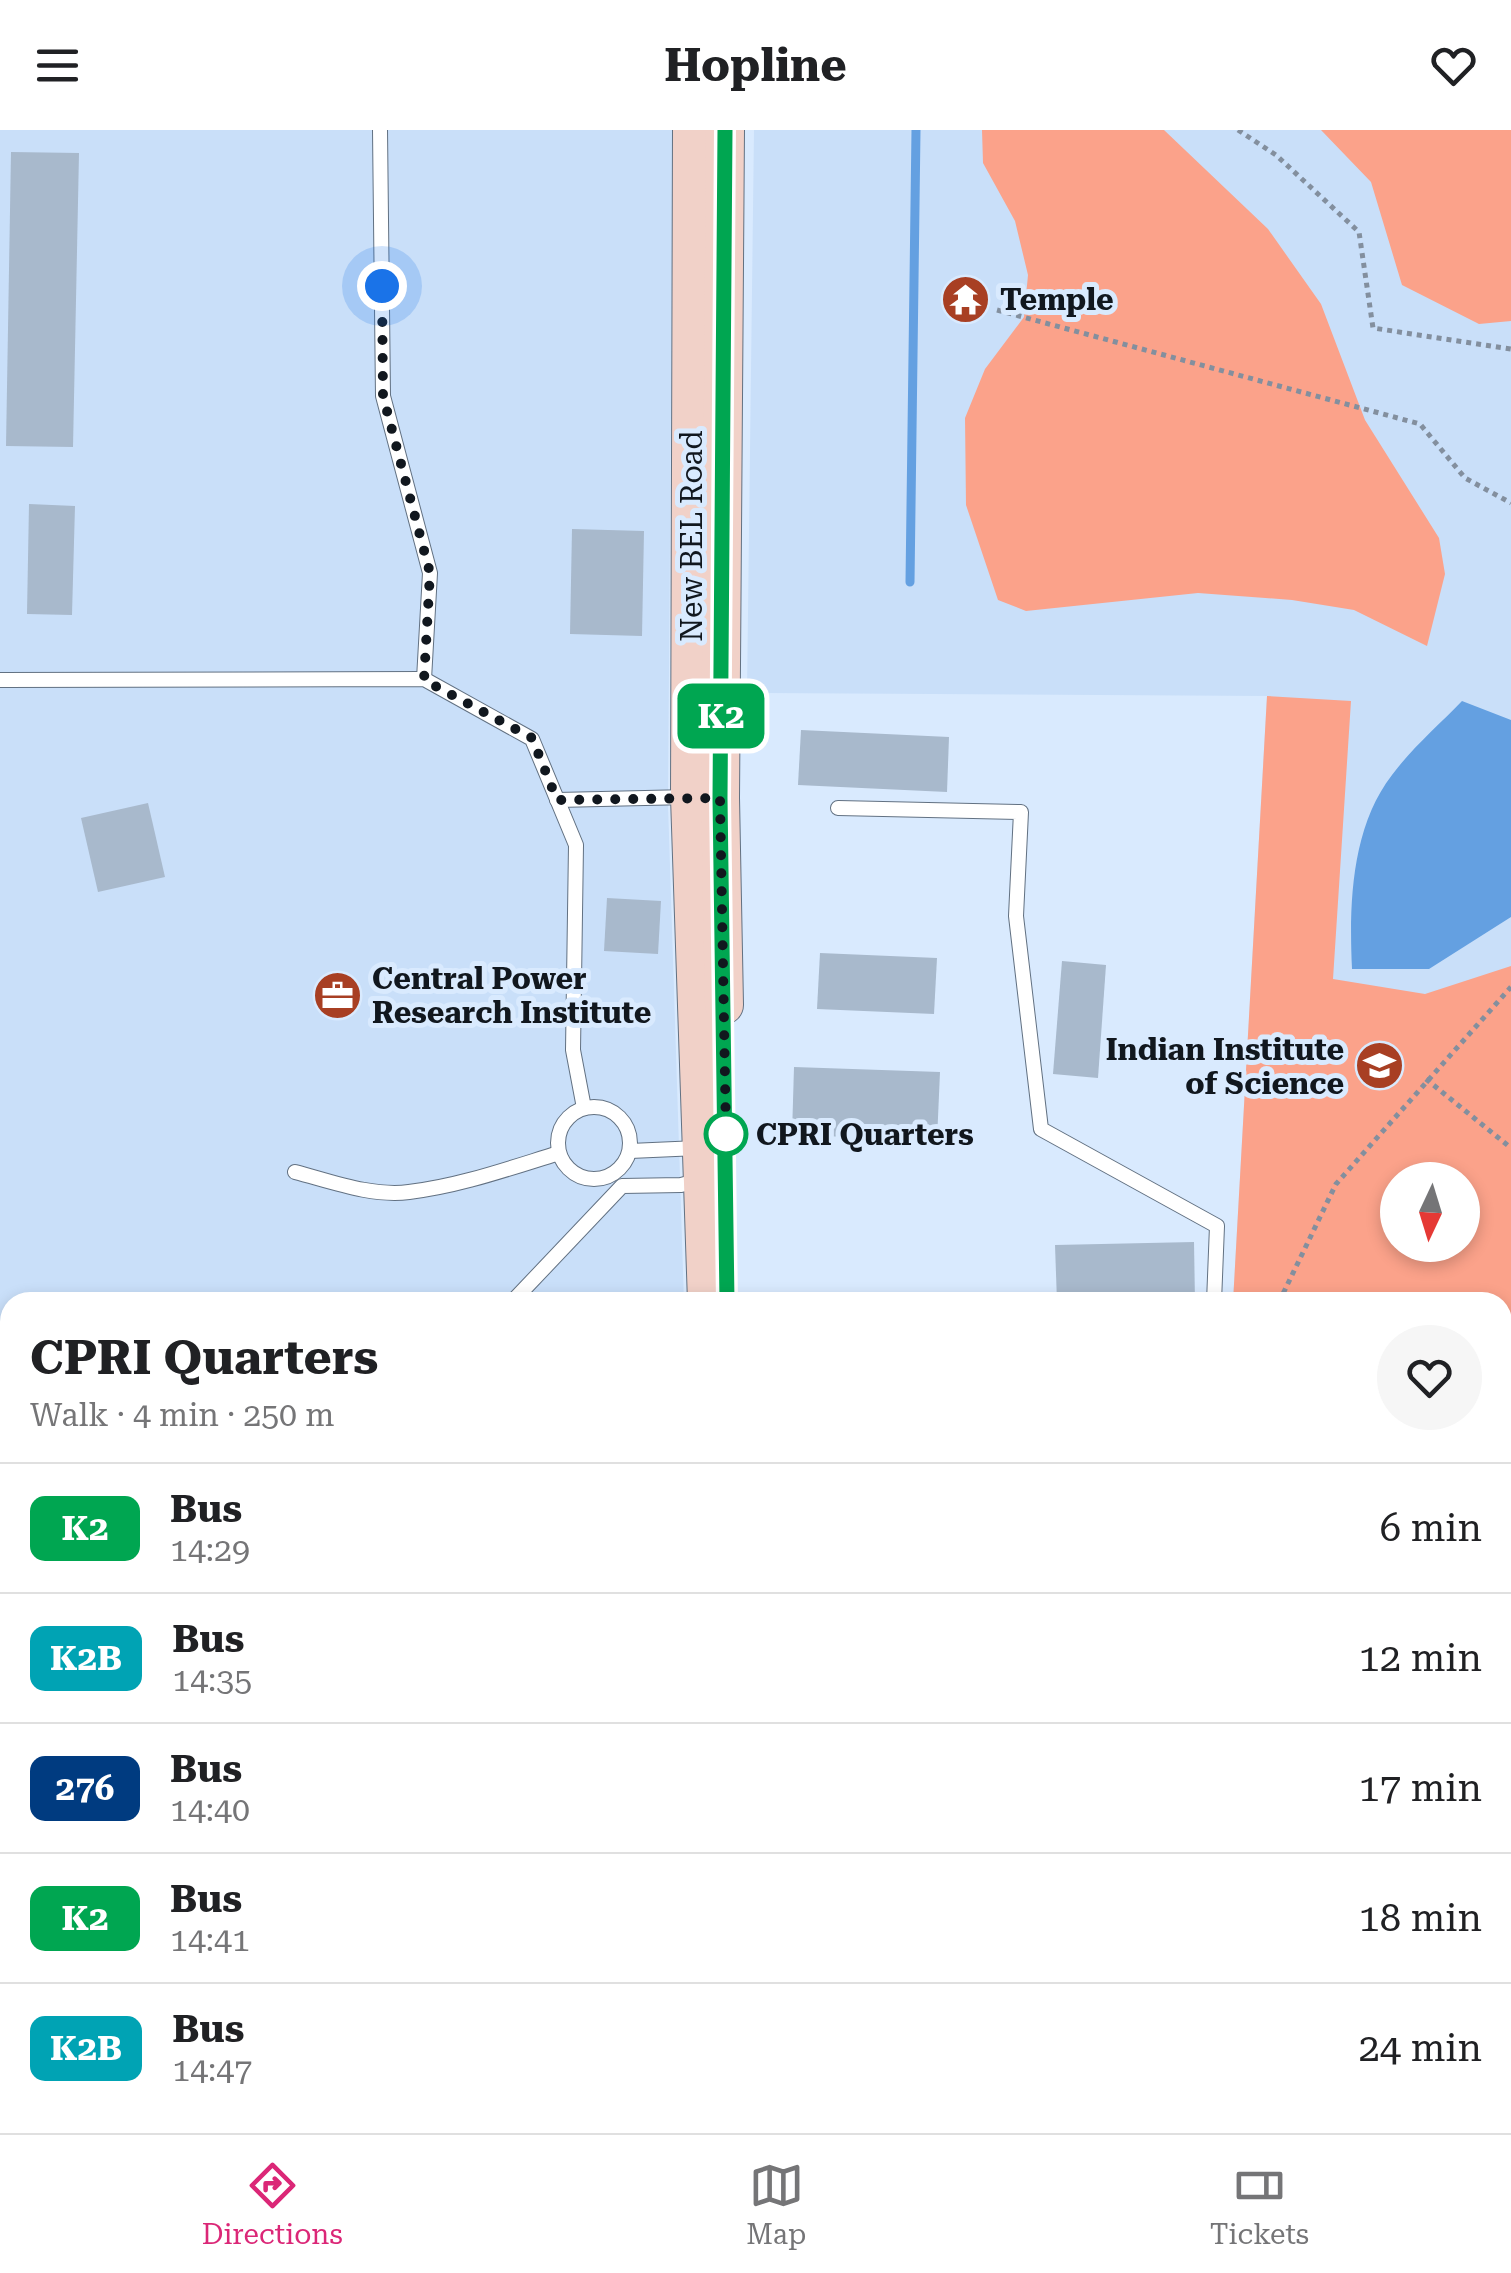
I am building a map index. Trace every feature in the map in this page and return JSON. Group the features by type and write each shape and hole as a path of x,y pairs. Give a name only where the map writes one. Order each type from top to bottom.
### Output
{"main road":[{"name":"New BEL Road","path":"692,130 705,797 708,1292"},
{"path":"705,797 726,130"},
{"name":"New BEL Road","path":"705,797 727,1292"}],"lane":[{"path":"380,130 383,396 430,573 424,680"},
{"path":"0,680 424,680 532,738 576,845 573,1050 584,1108"},
{"path":"557,800 705,797"},
{"path":"838,808 1022,812 1016,916 1041,1129 1217,1226 1214,1292"},
{"path":"596,1106 619,1116 630,1138 630,1150 618,1171 595,1179 573,1172 559,1153 559,1131 573,1113 596,1106"},
{"path":"630,1150 705,1163"},
{"path":"295,1172 354,1188 406,1193 559,1153"},
{"path":"521,1292 622,1186 681,1185 705,1163"}],"path":[{"path":"1238,130 1276,155 1359,232 1373,328 1511,349"},
{"path":"997,310 1420,424 1465,478 1511,503"},
{"path":"1284,1292 1336,1184 1511,987"},
{"path":"1426,1079 1511,1148"}],"shaded area":[{"name":"Central Power Research Institute","path":"0,130 673,130 668,804 684,1292 0,1292"},
{"name":"Indian Institute of Science","path":"754,130 1511,130 1511,1292 1234,1292 1267,696 747,693"},
{"path":"982,130 1164,130 1268,229 1321,304 1365,420 1439,538 1445,574 1427,646 1354,610 1292,600 1198,593 1026,611 998,600 966,505 965,418 985,369 1024,317 1028,275 1015,221 983,163"},
{"path":"1321,130 1511,130 1511,321 1479,324 1402,285 1371,182"},
{"path":"1267,696 1351,701 1333,979 1425,994 1511,966 1511,1292 1234,1292"}],"water":[{"path":"1462,701 1511,720 1511,917 1429,969 1352,969 1353,893 1368,819 1378,796 1400,765"}],"building":[{"path":"11,152 79,153 73,447 6,446"},
{"name":"Temple","path":"955,278 979,285 976,319 951,314"},
{"path":"29,504 75,506 72,615 27,614"},
{"path":"572,529 644,531 642,636 570,634"},
{"path":"801,730 949,737 947,792 798,785"},
{"path":"148,803 165,877 98,892 81,818"},
{"path":"607,898 661,901 658,954 604,951"},
{"path":"820,953 937,958 934,1014 817,1009"},
{"path":"1062,961 1106,965 1098,1078 1053,1074"},
{"path":"794,1067 940,1072 937,1140 792,1135"},
{"path":"1194,1242 1195,1292 1057,1292 1055,1245"}],"waterway":[{"path":"910,582 916,130"}],"bus line":[{"name":"K2","path":"725,130 720,798 727,1292"}],"place":[{"name":"Temple","path":"965,299"},
{"name":"Central Power Research Institute","path":"337,995"},
{"name":"Indian Institute of Science","path":"1379,1066"},
{"name":"CPRI Quarters","path":"726,1134"}],"route":[{"path":"382,286 383,396 430,573 424,680 532,738 557,800 720,798 726,1134"}]}
